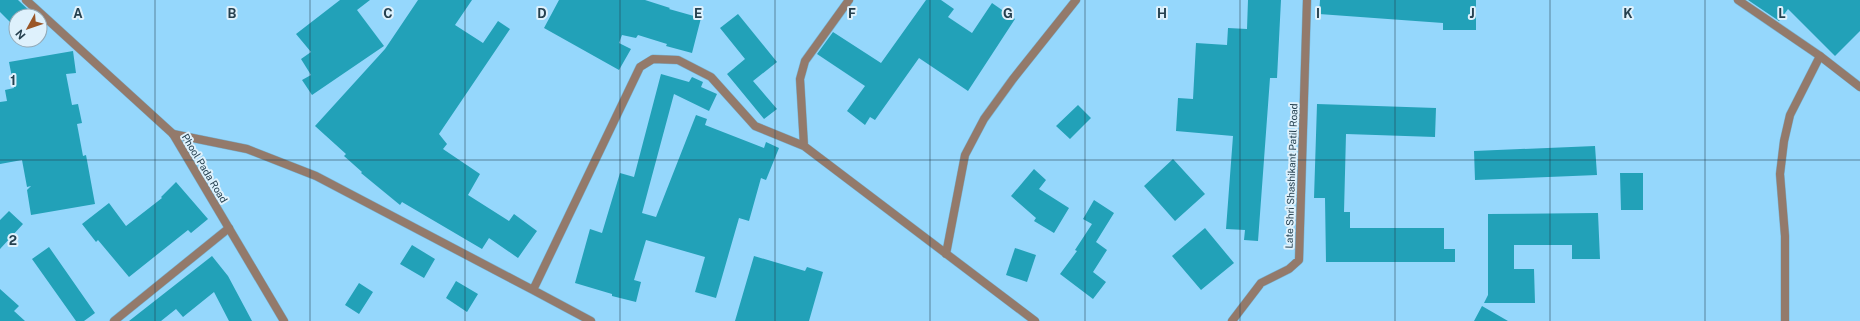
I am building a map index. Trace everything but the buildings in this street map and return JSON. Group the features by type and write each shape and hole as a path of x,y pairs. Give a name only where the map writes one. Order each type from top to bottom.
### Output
{"street":[{"name":"Phool Pada Road","path":"26,0 174,134 284,321"},
{"path":"804,146 800,79 805,61 849,0"},
{"path":"946,254 965,155 988,113 1076,0"},
{"name":"Late Shri Shashikant Patil Road","path":"1232,321 1261,283 1289,269 1299,260 1307,0"},
{"path":"1738,0 1820,56 1860,88"},
{"path":"1785,321 1785,236 1780,174 1784,141 1790,115 1820,56"},
{"path":"533,290 640,67 653,59 678,60 711,77 755,126 804,146 1035,321"},
{"path":"174,134 248,149 316,176 591,321"},
{"path":"114,321 229,228"}]}
